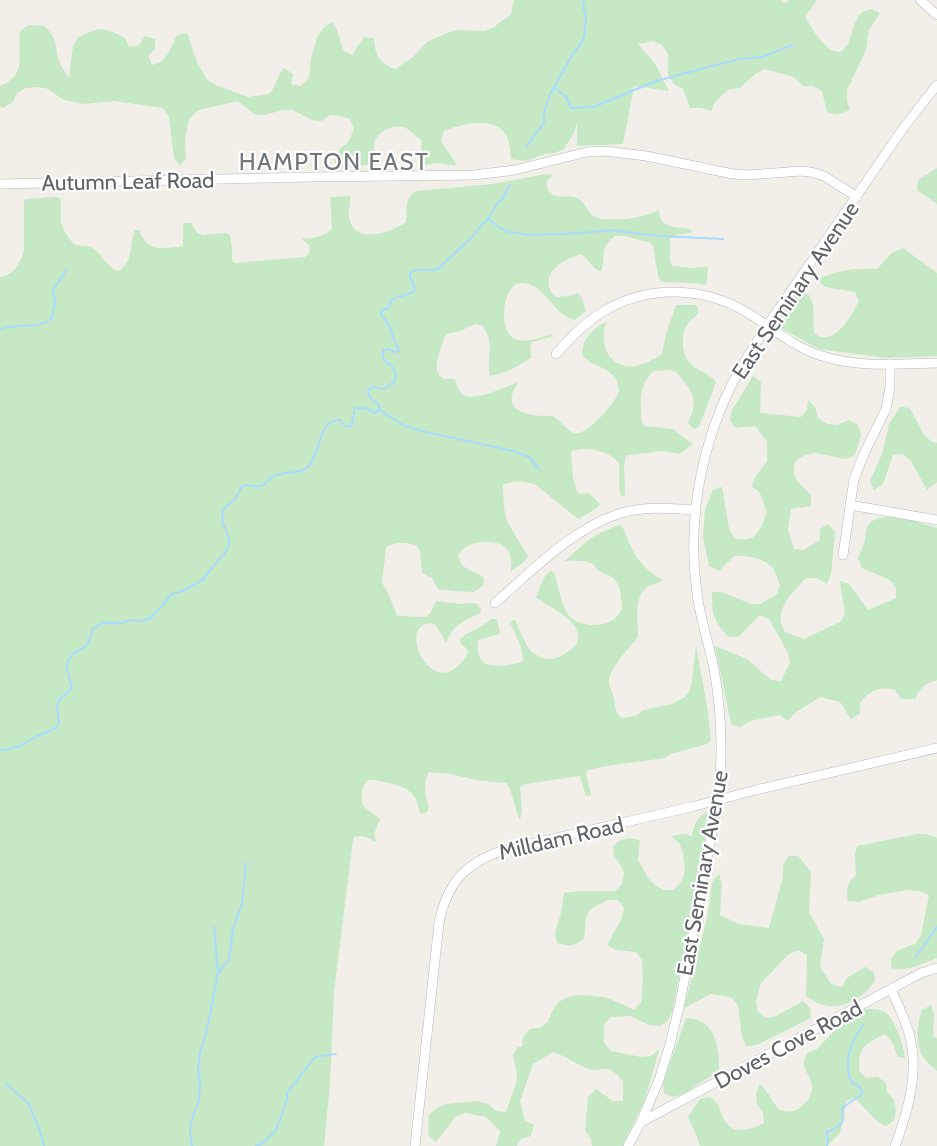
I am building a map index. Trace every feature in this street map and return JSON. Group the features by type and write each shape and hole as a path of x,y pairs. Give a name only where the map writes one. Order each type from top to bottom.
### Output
{"street":[{"path":"920,0 937,15"},
{"name":"East Seminary Avenue","path":"628,1146 659,1080 670,1044 680,1004 718,800 722,758 720,704 697,593 694,538 700,479 707,449 717,418 746,359 904,128 937,85"},
{"name":"Autumn Leaf Road","path":"0,184 474,175 515,170 587,152 605,151 646,156 733,174 811,172 824,176 857,197"},
{"path":"556,354 583,326 603,312 627,300 653,293 690,293 720,299 746,312 798,347 837,361 890,364 937,363"},
{"path":"843,555 857,469 886,409 890,387 890,364"},
{"path":"850,505 937,520"},
{"path":"495,603 562,545 601,521 644,509 696,510"},
{"name":"Milldam Road","path":"415,1146 439,923 447,895 454,883 475,862 504,850 937,748"},
{"name":"Doves Cove Road","path":"641,1122 921,973 937,968"},
{"path":"891,989 910,1034 914,1069 907,1110 894,1146"}],"green space":[{"path":"514,0 781,0 784,3 790,0 817,0 805,17 816,35 830,50 841,52 848,44 861,13 871,9 880,13 869,30 866,50 847,90 850,110 837,115 827,112 822,91 813,86 803,86 794,77 764,69 740,88 729,89 715,102 711,111 690,108 683,89 674,84 668,75 668,54 662,45 653,41 638,44 656,65 669,91 634,86 623,144 577,146 577,123 564,149 526,161 511,159 509,142 497,126 470,123 444,131 441,141 457,166 436,163 426,165 418,161 422,141 406,128 392,127 375,139 374,149 379,163 337,169 334,159 348,142 354,129 350,119 330,115 321,121 312,120 293,110 264,115 254,114 238,101 199,110 189,119 185,139 186,158 180,166 174,158 169,117 163,108 114,101 84,104 64,100 46,88 36,87 26,88 17,93 13,102 3,108 0,106 0,86 15,76 18,70 20,31 29,25 44,26 52,35 60,63 69,78 73,46 78,37 92,31 102,29 111,31 125,38 129,47 139,45 145,36 155,39 155,49 148,55 152,65 161,62 168,54 177,35 187,33 197,62 207,80 248,97 269,94 284,68 293,74 291,84 301,86 309,78 311,58 317,38 323,28 332,22 343,50 352,55 364,37 374,38 379,58 395,69 412,58 427,42 447,33 457,30 485,31 494,27 511,14"},
{"path":"937,168 937,204 917,190 918,180"},
{"path":"546,174 553,175 546,182 551,193 555,196 579,199 590,213 600,219 627,219 648,215 659,210 665,224 691,229 690,233 676,235 670,239 670,261 672,266 707,267 706,285 661,282 653,246 650,242 615,236 606,245 601,271 581,254 564,261 551,274 549,287 556,297 578,293 582,298 586,311 575,320 561,313 538,289 531,285 523,283 510,290 504,307 504,317 509,334 515,339 524,341 552,334 551,337 532,342 531,358 506,372 490,376 489,339 483,326 475,324 447,334 444,338 437,361 440,376 445,379 455,379 461,393 472,397 488,394 518,382 512,395 515,407 526,413 553,416 572,432 579,433 601,417 614,402 619,390 617,381 610,373 583,357 583,346 592,332 606,322 604,342 609,355 618,364 630,367 640,365 662,354 676,305 694,305 698,307 698,314 685,328 684,353 692,365 716,382 699,427 694,429 688,423 694,404 692,394 675,371 653,371 644,385 641,400 641,418 644,426 673,429 693,444 679,454 662,451 626,456 624,496 621,496 619,487 619,463 615,459 591,449 572,451 573,477 577,492 589,493 600,504 579,519 536,485 511,482 503,485 507,522 528,556 524,562 511,571 511,556 505,547 498,544 475,543 462,550 458,555 462,565 484,578 484,585 474,592 438,589 432,578 422,573 420,551 416,545 405,543 393,544 386,548 382,583 397,615 400,616 426,617 430,614 436,601 476,603 478,605 480,613 456,627 446,643 434,624 422,626 417,633 420,654 426,664 435,671 445,673 457,667 468,653 460,639 491,619 497,619 500,634 478,640 479,653 485,664 504,666 523,661 517,637 510,623 513,620 533,653 543,658 553,659 572,648 578,641 578,636 571,622 557,610 536,598 543,579 551,571 554,573 561,598 572,619 588,625 613,620 619,615 622,607 620,589 614,579 590,563 565,561 596,535 618,525 622,526 642,563 663,580 648,587 639,598 638,637 620,659 609,679 617,712 622,718 636,716 643,710 672,704 685,697 692,681 696,646 711,740 707,744 671,754 665,758 588,770 586,774 591,795 586,796 580,776 525,784 520,787 522,812 520,819 506,783 429,772 425,787 428,808 427,812 421,814 411,792 386,782 368,780 362,792 363,806 380,819 374,834 377,843 364,837 354,837 353,840 334,992 330,1084 324,1146 0,1146 0,277 13,271 23,255 25,199 60,198 61,222 69,238 77,245 92,247 111,267 118,271 127,263 135,230 139,230 147,242 155,248 183,245 183,223 191,223 196,232 203,235 227,233 230,235 232,261 235,263 305,257 309,254 310,246 302,239 318,237 332,229 330,197 350,196 349,218 354,228 360,233 375,234 406,222 408,201 417,191 493,184"},
{"path":"903,248 937,273 937,356 886,358 819,349 775,325 788,295 799,292 809,295 813,304 814,333 823,337 835,334 845,324 859,301 855,292 825,287 817,280 846,270 877,269 892,253"},
{"path":"753,376 761,382 760,413 801,417 807,410 808,400 815,407 818,418 827,424 837,425 849,420 858,425 861,435 855,455 846,459 815,453 796,460 794,472 796,480 811,495 811,506 791,509 788,529 794,549 804,550 820,540 820,529 828,524 835,532 831,574 827,584 817,578 806,578 792,593 782,610 781,623 785,632 804,639 840,622 845,614 840,581 849,584 868,610 896,598 896,588 890,580 862,568 858,558 866,530 878,518 898,518 937,528 937,680 923,686 915,699 901,699 895,690 885,688 867,695 860,703 860,714 851,719 840,702 820,697 795,713 788,721 779,715 750,721 740,727 731,724 715,646 747,659 771,680 781,681 790,663 788,653 769,619 760,615 738,637 727,636 713,611 712,592 722,592 751,604 760,604 777,594 780,585 772,567 754,558 734,556 719,571 709,566 703,537 705,509 713,490 722,487 729,529 734,538 753,537 760,530 767,512 760,493 752,486 755,477 767,461 767,441 755,426 735,428 730,420 732,410"},
{"path":"900,407 910,408 924,435 937,443 937,482 927,490 911,461 903,454 893,455 883,484 874,490 870,481 882,454 889,424"},
{"path":"707,811 704,852 672,1013 667,1022 659,1026 649,1025 631,1016 611,1017 604,1024 604,1043 611,1051 641,1057 651,1056 659,1049 645,1099 623,1146 592,1146 591,1139 585,1131 588,1097 596,1089 613,1101 623,1101 623,1081 610,1070 589,1069 553,1052 533,1064 520,1101 525,1121 534,1125 531,1136 521,1139 517,1146 496,1146 500,1131 486,1117 466,1113 456,1116 436,1142 428,1135 429,1115 437,1108 447,1104 477,1101 488,1104 496,1111 506,1112 516,1084 517,1074 513,1055 518,1047 522,1047 523,1037 530,1029 539,1028 548,1022 559,1002 570,996 585,995 607,998 634,1010 641,1002 642,960 636,952 616,950 607,945 622,918 624,908 618,900 608,900 590,909 586,918 584,938 572,945 557,943 555,933 564,893 615,891 622,884 624,873 614,856 613,846 629,838 640,840 638,860 648,878 664,890 674,890 681,882 685,872 683,852 679,843 671,836 683,834 692,836 696,822"},
{"path":"917,834 937,838 937,958 909,968 891,968 891,959 897,951 916,943 921,935 929,895 909,890 878,895 859,902 848,901 847,890 856,875 857,846"},
{"path":"788,856 798,856 811,872 809,912 824,939 820,967 831,984 842,987 847,978 865,967 874,972 875,981 853,1001 839,1006 822,1004 806,996 807,955 798,950 789,954 761,983 756,1002 758,1012 766,1018 776,1016 803,1001 810,1008 811,1018 757,1045 746,1046 742,1037 738,1005 731,997 711,994 684,1008 708,914 712,882 719,874 722,884 720,915 739,924 769,928 783,877 783,866"},
{"path":"931,1005 934,1015 933,1036 937,1038 937,1071 923,1057 918,1040 922,1010"},
{"path":"865,1009 880,1010 889,1016 903,1047 905,1058 898,1057 892,1042 885,1034 867,1044 860,1056 859,1071 866,1078 877,1077 886,1082 887,1092 894,1100 896,1110 894,1120 886,1126 877,1121 855,1098 846,1101 844,1120 839,1134 827,1146 700,1146 688,1117 700,1099 710,1097 714,1100 729,1126 738,1130 749,1129 764,1123 763,1113 757,1104 756,1094 760,1084 778,1109 790,1112 798,1109 806,1102 811,1092 811,1081 804,1066 807,1053 817,1049 839,1026"},
{"path":"686,1018 704,1023 710,1029 718,1053 719,1071 683,1094 673,1097 664,1093 663,1083"}],"waterway":[{"path":"526,147 544,123 544,113 550,94 581,44 586,17 583,5 585,0"},
{"path":"554,87 566,97 571,108 594,107 656,81 740,59 762,57 792,45"},
{"path":"0,750 22,745 56,728 59,723 57,705 59,700 72,688 67,668 69,658 87,646 93,629 102,623 149,619 172,594 201,581 227,550 228,535 223,524 222,511 235,499 242,486 261,486 274,476 305,469 312,461 324,431 333,421 340,420 344,425 351,426 355,408 365,408 375,413 379,410 379,405 371,399 368,393 369,389 374,387 383,389 392,383 396,374 384,360 383,351 387,349 399,351 381,311 388,308 392,299 412,293 415,289 410,273 420,270 437,270 473,236 488,219 510,185"},
{"path":"488,219 505,231 528,235 610,230 659,236 723,239"},
{"path":"0,329 40,324 52,318 55,303 53,290 67,269"},
{"path":"379,410 405,426 513,451 529,457 539,469"},
{"path":"219,972 229,960 233,929 242,904 246,863"},
{"path":"192,1146 190,1131 199,1099 200,1052 206,1034 218,973 214,927"},
{"path":"915,958 937,927"},
{"path":"827,1146 827,1132 841,1124 842,1108 861,1095 862,1090 852,1083 849,1075 848,1060 849,1052 863,1025"},
{"path":"256,1146 263,1143 276,1130 287,1100 287,1093 315,1057 336,1054"},
{"path":"6,1084 28,1103 44,1146"}],"district":[{"name":"HAMPTON EAST","path":"334,162"}]}
